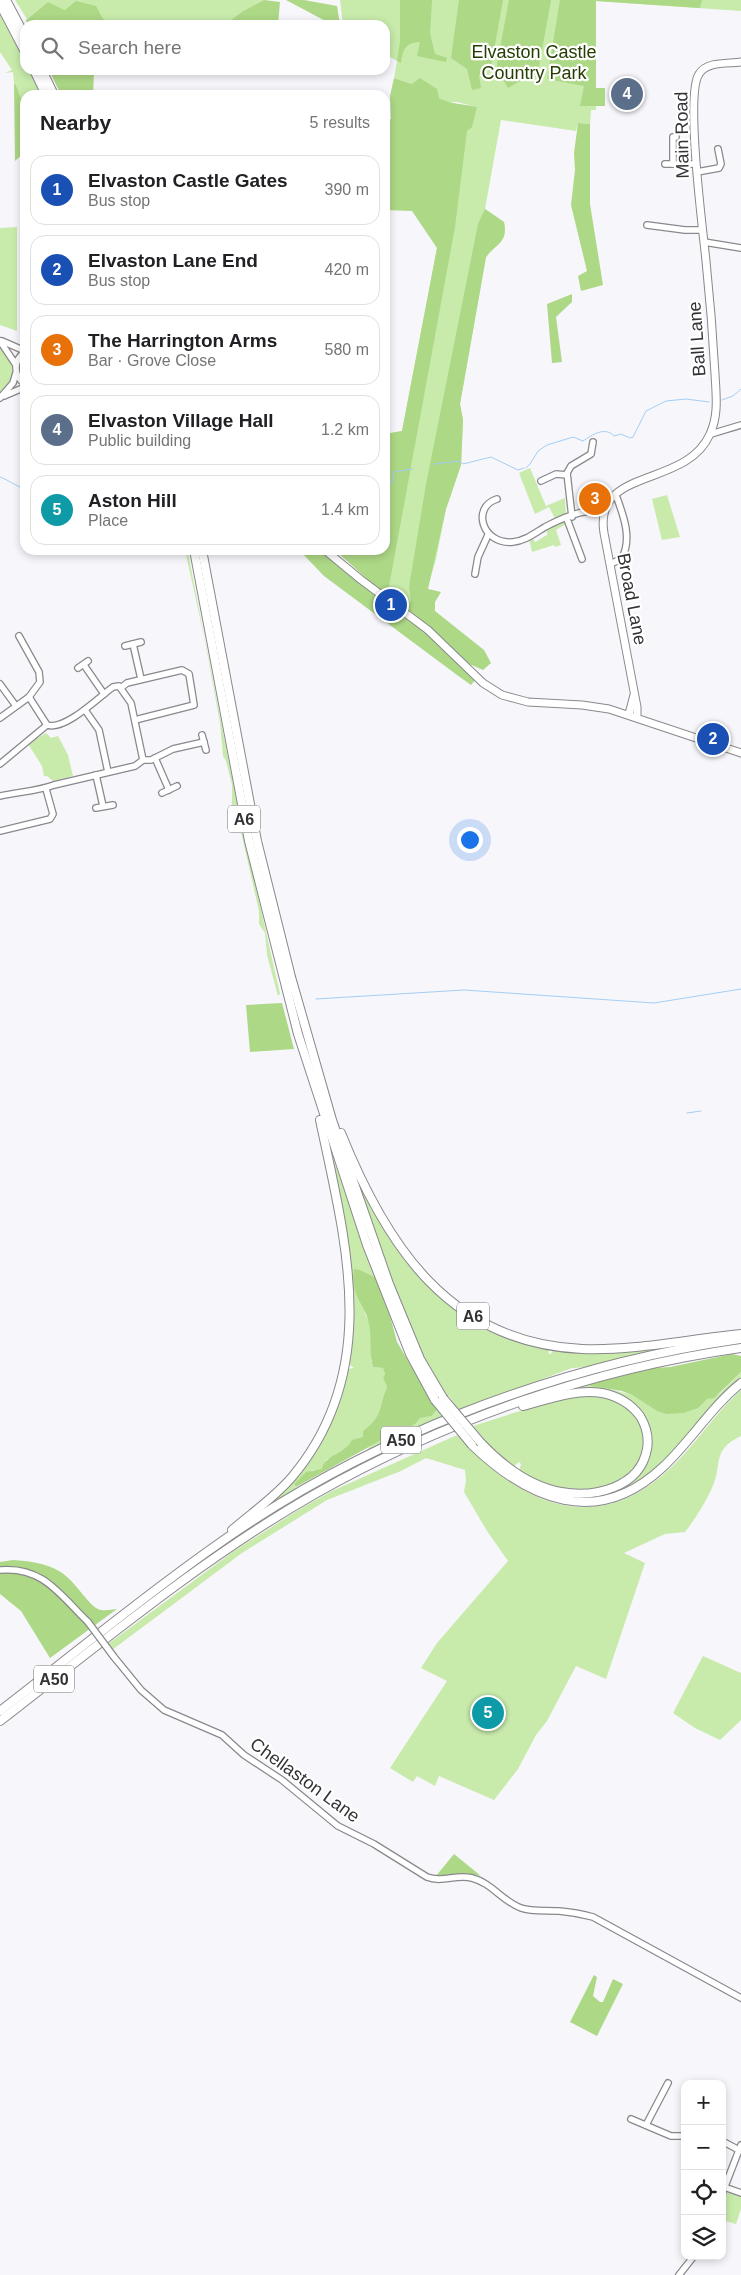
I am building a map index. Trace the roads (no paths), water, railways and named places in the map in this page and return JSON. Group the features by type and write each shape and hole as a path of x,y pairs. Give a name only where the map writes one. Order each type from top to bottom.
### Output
{"highway":[{"path":"6,0 20,27"},
{"path":"0,4 20,42"},
{"path":"36,75 44,90"},
{"path":"44,75 52,90"},
{"name":"A6","path":"195,555 249,841 281,973 312,1083 360,1227 394,1316 418,1370 472,1445 508,1476 542,1494 570,1501 606,1499 627,1492 655,1474 682,1447 718,1404 741,1383"},
{"name":"A6","path":"203,555 257,840 286,960 325,1092 361,1178 396,1241 427,1280 452,1302 480,1320 527,1340 582,1349 657,1344 741,1334"},
{"path":"212,1548 268,1501 301,1465 330,1420 345,1372 349,1318 345,1257 334,1183 312,1083"},
{"path":"325,1092 347,1166 402,1316 439,1399 481,1443 510,1468 534,1483 561,1492 582,1494 605,1491 628,1480 641,1466 646,1454 647,1441 644,1425 634,1409 616,1397 602,1393 581,1392 560,1396 468,1421"},
{"name":"A50","path":"0,1712 212,1548 280,1504 348,1466 419,1432 485,1404 554,1381 683,1348 741,1339"},
{"name":"A50","path":"0,1721 193,1574 282,1514 374,1463 468,1421 557,1389 670,1360 741,1348"}],"main road":[{"name":"Main Road","path":"704,242 696,168 695,87 698,76 707,66 741,62"},
{"name":"Ball Lane","path":"704,242 716,385 716,412 710,434"},
{"path":"604,512 610,498 620,489 684,463 697,452 710,434"},
{"name":"Broad Lane","path":"604,512 603,527 638,707 636,716"},
{"path":"331,555 428,630 483,683 497,692 517,700 592,706 629,714 741,753"},
{"name":"Broad Lane","path":"629,714 634,692"}],"street":[{"path":"673,164 673,137 676,136"},
{"path":"665,164 696,168 719,168 718,149"},
{"path":"647,225 685,230 702,230"},
{"path":"704,242 741,248"},
{"path":"0,340 20,350"},
{"path":"0,340 20,379"},
{"path":"0,398 14,380 20,356"},
{"path":"0,398 20,388"},
{"path":"710,434 741,425"},
{"path":"582,559 569,518 567,475 571,466 591,454 593,442"},
{"path":"541,481 556,474 567,475"},
{"path":"611,564 622,558 626,544 626,524 617,498"},
{"path":"475,574 478,557 488,535 483,517 488,499 497,499"},
{"path":"488,535 500,541 518,541 589,510 604,512"},
{"path":"0,718 29,696 38,686 39,672 19,636"},
{"path":"125,646 141,642"},
{"path":"133,644 141,679"},
{"path":"84,665 104,694"},
{"path":"0,764 47,725 55,726 85,710 116,686 122,687 127,683 141,679 186,671 189,674 195,703 192,707 135,720"},
{"path":"0,684 16,706"},
{"path":"122,687 131,703 143,760"},
{"path":"29,696 47,725"},
{"path":"85,710 99,730 108,772"},
{"path":"202,735 206,750"},
{"path":"0,796 39,788 46,789 54,785 96,774 135,766 143,760 155,758 174,749 204,742"},
{"path":"155,758 169,790"},
{"path":"96,774 103,806"},
{"path":"162,793 177,786"},
{"path":"0,832 50,820 53,814 46,789"},
{"path":"96,808 113,805"},
{"name":"Chellaston Lane","path":"0,1570 21,1570 40,1577 54,1588 88,1622 141,1690 164,1710 222,1735 244,1755 282,1780 338,1826 374,1844 427,1877 436,1880 457,1877 474,1878 487,1884 508,1901 523,1909 569,1912 593,1917 741,1998"},
{"path":"646,2126 662,2088 668,2082"},
{"path":"631,2119 671,2136 681,2136"},
{"path":"726,2143 740,2148 726,2183"},
{"path":"726,2190 741,2193"},
{"path":"679,2275 691,2260"}],"waterway":[{"path":"722,400 733,396 741,389"},
{"path":"526,468 538,451 547,445 573,437 583,441 594,434 603,432 614,436 621,434 630,438 633,437 646,411 666,401 686,399 709,402"},
{"path":"434,464 460,461 463,464 491,457 518,470 524,468"},
{"path":"390,483 394,481 393,472 413,469"},
{"path":"0,477 20,487"},
{"path":"316,999 464,990 654,1003 741,989"},
{"path":"687,1113 701,1111"}],"place":[{"name":"Elvaston Village Hall","path":"627,94"},
{"name":"The Harrington Arms","path":"595,499"},
{"name":"Elvaston Castle Gates","path":"391,605"},
{"name":"Elvaston Lane End","path":"713,739"},
{"name":"Aston Hill","path":"488,1713"}],"park label":[{"name":"Elvaston Castle Country Park","path":"534,62"}]}
